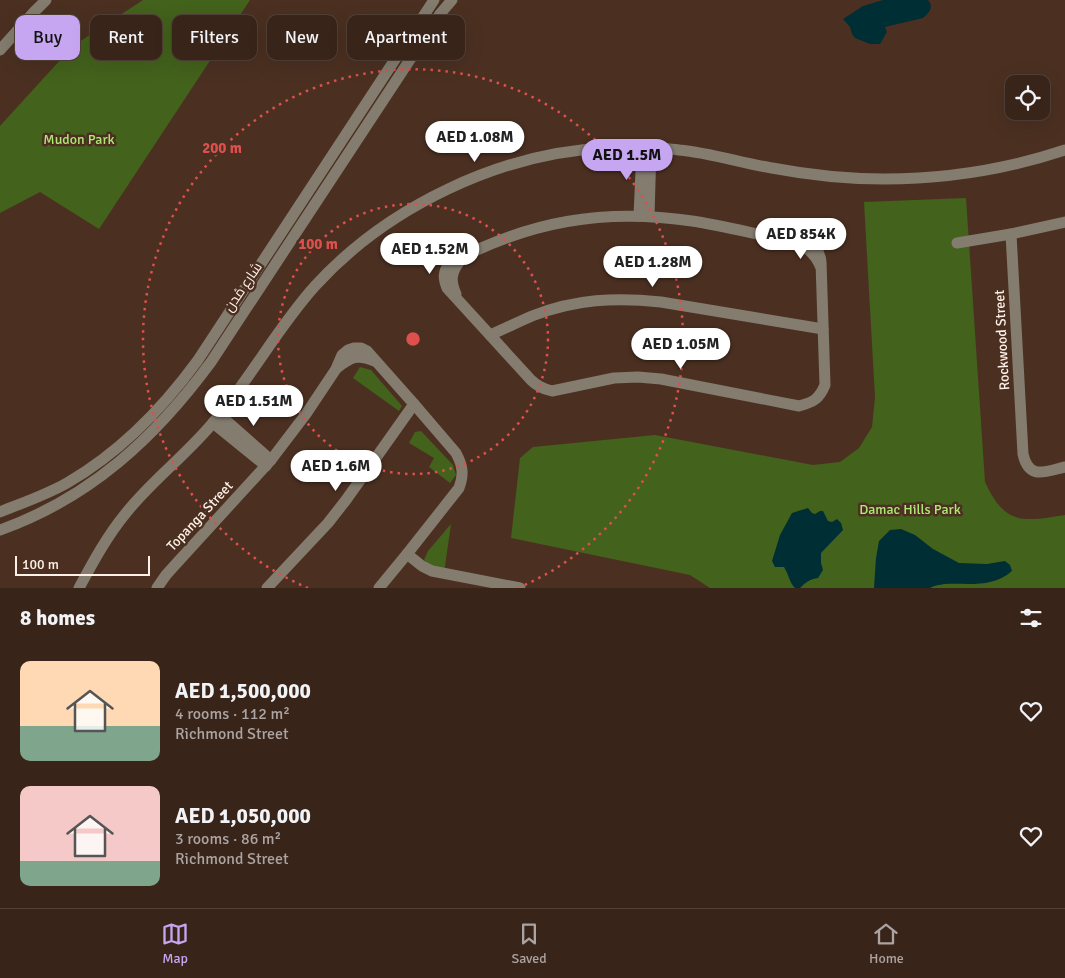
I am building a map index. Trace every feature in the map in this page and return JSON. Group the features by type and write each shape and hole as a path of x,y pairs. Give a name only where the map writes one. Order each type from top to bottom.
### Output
{"street":[{"path":"0,50 46,0"},
{"name":"شارع مُدن","path":"0,512 44,494 88,470 126,440 172,394 198,360 434,0"},
{"name":"شارع مُدن","path":"0,530 36,515 82,490 128,455 173,411 211,362 440,14 452,0"},
{"path":"79,588 111,533 128,511 200,438 216,419 242,387 293,311 317,284 372,235 434,196 467,180 536,158 571,151 607,148 680,150 808,174 883,179 960,174 1030,160 1065,150"},
{"path":"644,216 647,148"},
{"path":"602,216 644,216 693,221 792,241 810,250 821,268 824,329 825,385 816,400 799,406 661,379 638,377 614,378 552,391 544,390 537,386 446,288 444,275 449,264 495,242 530,230 566,221 602,216"},
{"path":"957,243 1065,222"},
{"name":"Rockwood Street","path":"1011,234 1022,454 1027,465 1036,472 1042,473 1061,468"},
{"path":"490,335 533,316 558,308 583,302 609,299 661,302 824,329"},
{"name":"Topanga Street","path":"157,588 170,570 269,463 336,370 348,359 354,357 366,358 377,362 456,453 461,461 463,470 459,488 379,588"},
{"path":"267,588 328,523 414,404"},
{"path":"216,419 269,463"},
{"path":"407,554 432,571 520,588"}],"green space":[{"name":"Mudon Park","path":"143,0 250,0 240,15 172,15 172,60 210,60 99,229 40,192 0,213 0,126 60,60 80,60 80,41 90,35 90,60 162,60 162,15 120,15"},
{"name":"Damac Hills Park","path":"966,198 985,482 1000,506 1016,517 1037,519 1065,515 1065,588 710,588 690,575 511,538 520,458 533,447 655,435 813,465 840,462 859,448 872,427 875,397 864,202"},
{"path":"360,367 371,370 402,406 399,411 353,378"},
{"path":"421,431 453,465 456,475 450,483 429,467 434,458 409,443 415,432"},
{"path":"451,524 444,573 430,568 424,560 428,551"}],"water":[{"path":"883,0 928,0 931,7 923,18 885,27 887,32 880,44 870,44 855,38 850,27 843,19 863,6"},
{"path":"808,508 815,514 823,511 828,521 832,522 837,519 841,523 843,530 821,553 823,570 818,578 808,581 800,588 795,588 784,567 775,567 772,561 780,535 792,513"},
{"path":"901,529 915,535 933,549 959,563 987,564 1005,561 1010,565 1012,571 997,580 981,584 945,584 930,588 874,588 879,541 890,530"}]}
